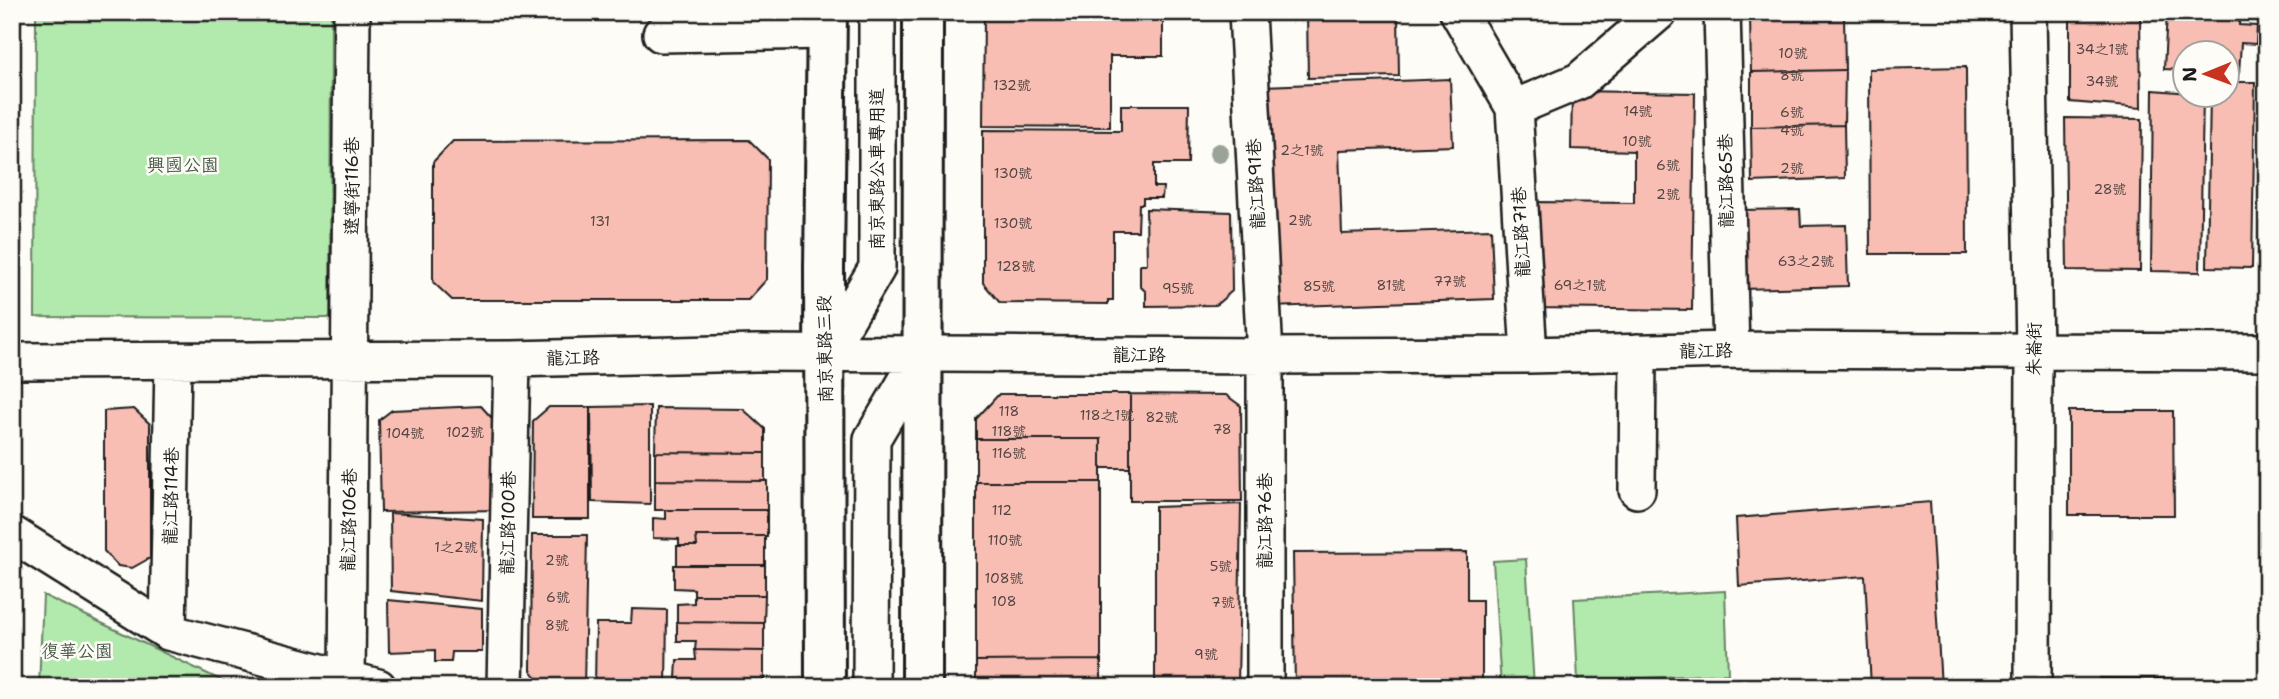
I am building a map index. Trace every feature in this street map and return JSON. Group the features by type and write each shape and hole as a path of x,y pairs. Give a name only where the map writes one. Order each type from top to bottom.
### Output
{"main road":[{"path":"922,687 923,12"},
{"name":"南京東路三段","path":"825,687 827,22"}],"street":[{"name":"遼寧街116巷","path":"352,12 352,359"},
{"name":"南京東路公車專用道","path":"826,354 877,268 877,12"},
{"name":"龍江路91巷","path":"1247,12 1265,356"},
{"path":"1458,12 1514,108 1578,81 1659,12"},
{"name":"龍江路65巷","path":"1722,12 1731,350"},
{"name":"朱崙街","path":"2028,12 2034,350 2032,687"},
{"path":"661,34 827,22"},
{"name":"龍江路71巷","path":"1514,108 1529,355"},
{"name":"龍江路","path":"12,361 512,359 826,354 1529,355 1731,350 2267,352"},
{"path":"1637,490 1638,352"},
{"path":"870,687 872,439 923,354"},
{"name":"龍江路76巷","path":"1265,356 1265,687"},
{"name":"龍江路106巷","path":"352,359 357,685"},
{"name":"龍江路100巷","path":"505,687 512,359"},
{"name":"龍江路114巷","path":"168,632 173,361"},
{"path":"12,534 168,632 357,685"}],"green space":[{"name":"興國公園","path":"36,12 331,12 330,318 35,317"},
{"path":"1526,559 1534,687 1501,687 1493,561"},
{"path":"1725,591 1728,674 1578,681 1574,599"},
{"name":"復華公園","path":"43,595 235,687 39,687"}],"building":[{"path":"984,12 1163,12 1163,56 1110,56 1110,127 983,126"},
{"path":"1307,12 1398,12 1399,76 1308,78"},
{"path":"1750,12 1844,12 1844,16 1750,16"},
{"path":"2070,12 2135,12 2140,15 2141,108 2070,102"},
{"path":"2167,12 2240,12 2239,25 2257,26 2256,44 2241,43 2240,58 2240,38 2170,38 2170,69 2164,69"},
{"path":"1750,16 1844,16 1845,70 1751,72"},
{"path":"1966,67 1967,254 1870,254 1869,69"},
{"path":"1845,70 1844,125 1751,127 1751,72"},
{"path":"1450,79 1453,146 1339,150 1342,234 1491,229 1494,299 1270,307 1263,86"},
{"path":"2240,82 2255,82 2252,268 2207,267 2210,108 2240,108"},
{"path":"2153,90 2170,91 2170,108 2203,108 2200,272 2151,271"},
{"path":"1572,91 1695,93 1692,310 1533,308 1534,202 1634,203 1634,151 1571,149"},
{"path":"1121,105 1189,105 1188,164 1154,164 1154,187 1163,187 1162,198 1143,198 1143,204 1139,204 1138,231 1113,231 1113,300 1108,300 1108,304 1000,303 983,283 983,130 1121,131"},
{"path":"2065,118 2142,119 2140,271 2067,270"},
{"path":"1844,125 1845,178 1752,182 1751,127"},
{"path":"749,140 768,159 767,279 748,300 452,300 433,282 433,162 453,141"},
{"path":"1146,209 1231,212 1232,291 1216,305 1146,306 1146,292 1140,286 1140,264 1147,264"},
{"path":"1800,209 1801,226 1846,225 1848,286 1741,289 1739,210"},
{"path":"999,394 1130,394 1130,468 1101,468 1101,439 976,439 976,419"},
{"path":"1130,394 1226,395 1241,406 1242,501 1130,501"},
{"path":"481,406 499,426 499,510 381,512 379,420 392,410"},
{"path":"650,406 650,504 592,502 591,407"},
{"path":"549,407 590,407 590,519 532,519 533,421"},
{"path":"656,408 743,409 765,429 765,453 655,452"},
{"path":"134,409 150,424 150,558 132,568 118,566 104,551 104,411"},
{"path":"2069,411 2173,411 2174,515 2069,515"},
{"path":"976,439 1101,439 1101,482 976,482"},
{"path":"655,452 765,453 765,481 655,480"},
{"path":"655,480 767,481 767,510 655,510"},
{"path":"976,482 1101,482 1101,660 976,661"},
{"path":"1930,502 1941,687 1871,687 1865,576 1739,586 1736,518"},
{"path":"1241,504 1238,687 1155,687 1155,507"},
{"path":"666,510 767,510 767,536 696,536 697,546 679,546 679,539 653,538 653,518 666,519"},
{"path":"390,513 483,519 482,601 391,591"},
{"path":"532,535 587,535 584,687 544,687 531,670"},
{"path":"696,536 765,536 765,565 677,565 677,546 697,546"},
{"path":"1467,552 1467,600 1482,600 1482,687 1295,687 1293,553"},
{"path":"674,565 765,565 765,595 694,595 694,589 674,588"},
{"path":"694,595 765,595 764,623 677,622 677,604 694,603"},
{"path":"388,600 482,609 482,652 452,652 451,662 435,662 435,650 389,652"},
{"path":"632,609 667,610 666,687 595,687 596,623 631,623"},
{"path":"677,622 764,623 764,651 695,650 696,641 677,641"},
{"path":"695,650 764,651 764,680 676,679 677,660 696,660"},
{"path":"1101,660 1101,687 976,687 976,661"},
{"path":"2099,678 2225,679 2225,687 2099,687"},
{"path":"676,679 764,680 764,687 676,687"}]}
